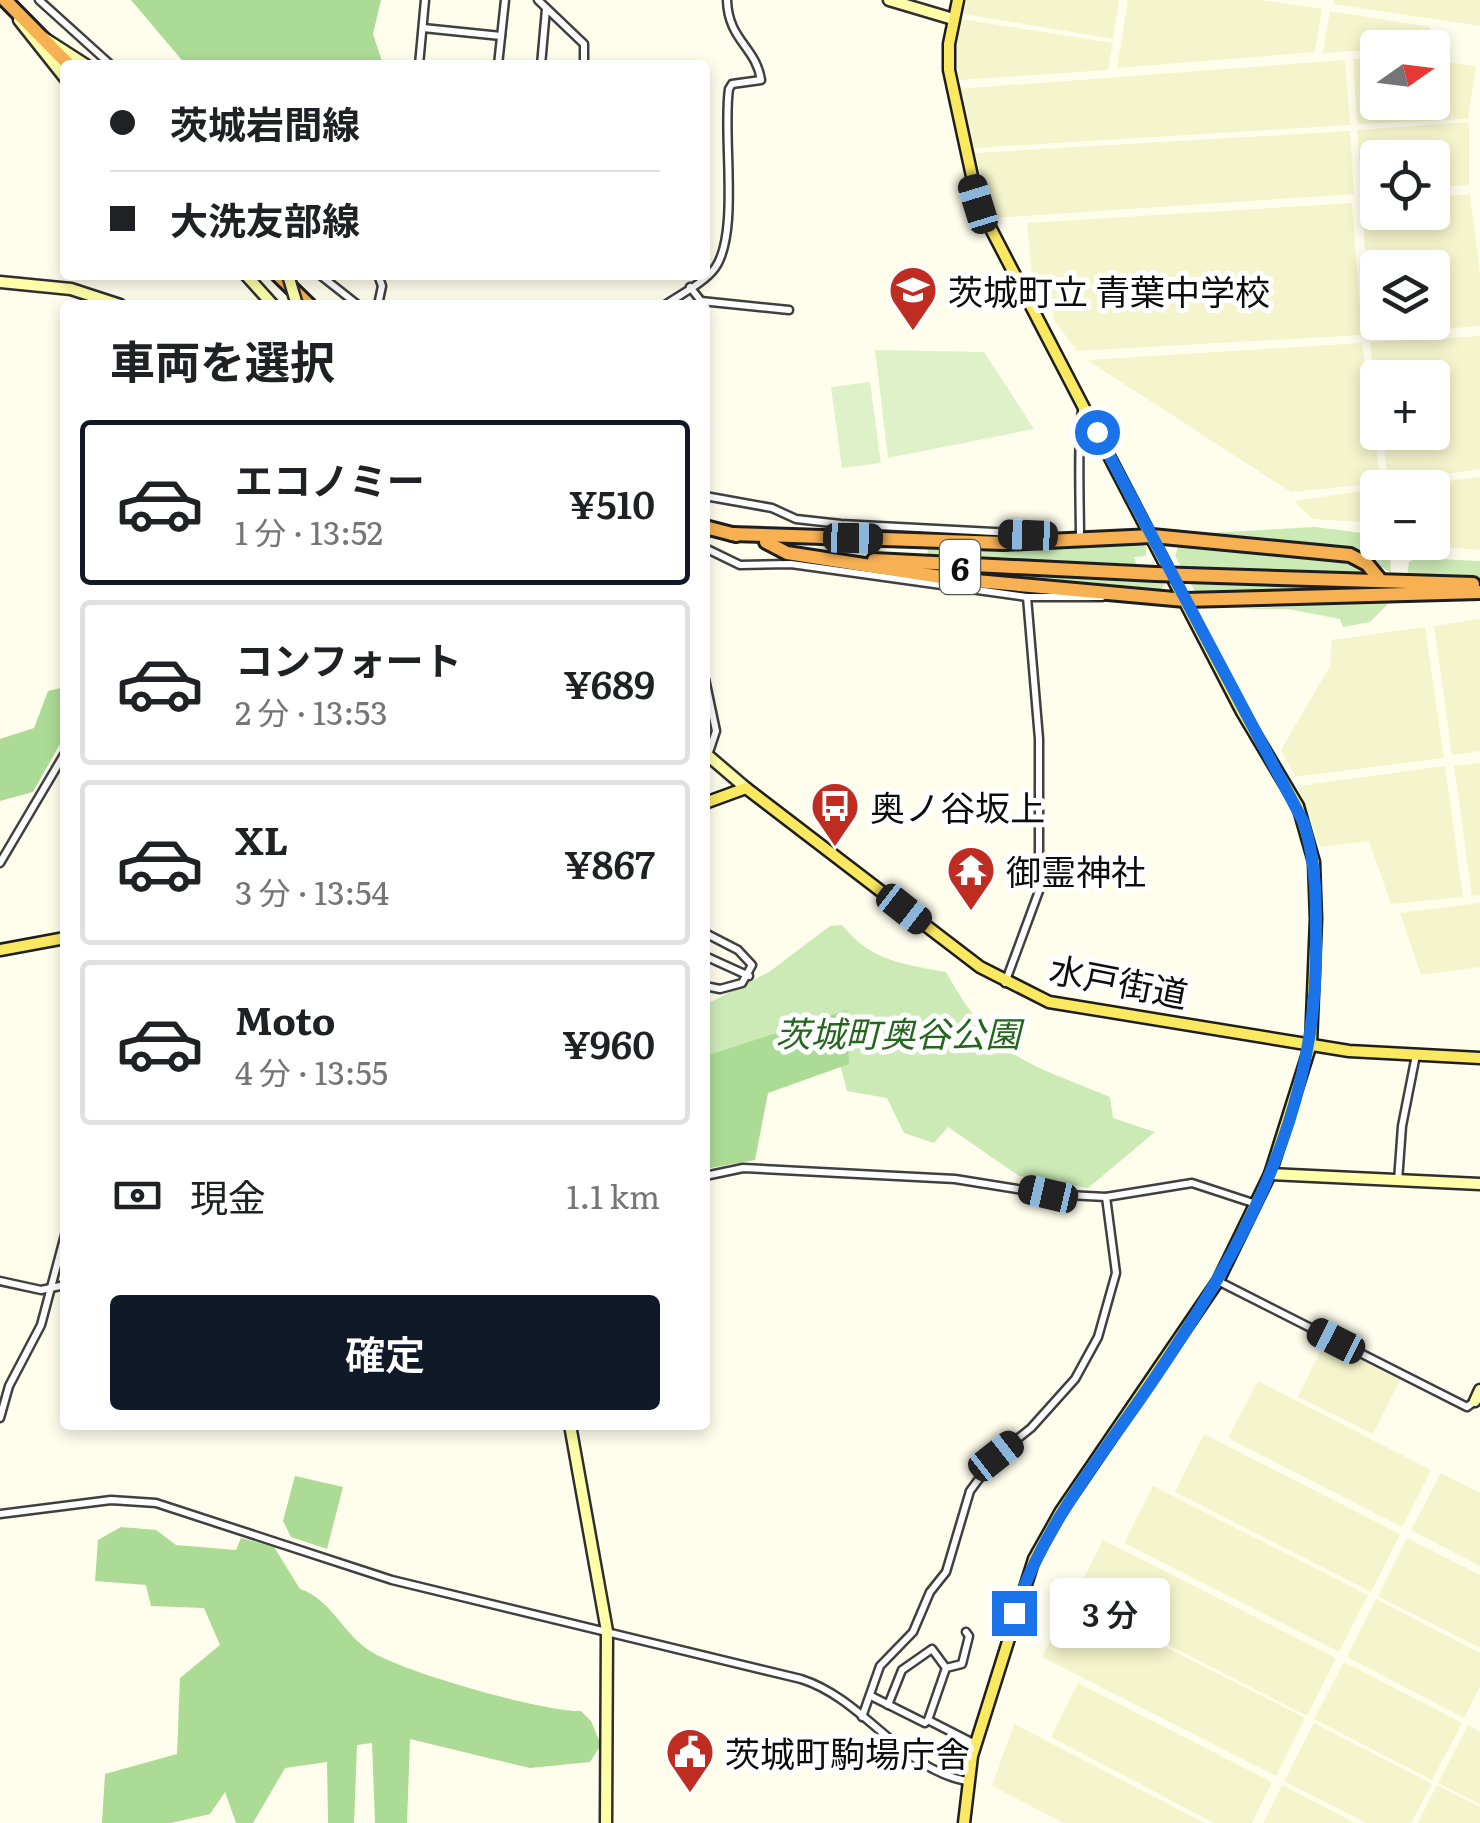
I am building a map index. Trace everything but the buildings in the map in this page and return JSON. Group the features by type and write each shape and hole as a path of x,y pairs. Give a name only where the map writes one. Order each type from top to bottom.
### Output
{"highway":[{"path":"8,3 63,60"},
{"path":"283,280 304,300"},
{"name":"6","path":"710,528 766,542 915,564 1388,585 1480,584"},
{"path":"732,534 1004,544 1152,536 1350,556 1368,564 1388,585"},
{"path":"766,542 786,554 861,566 1186,600 1388,585 1480,592"}],"main road":[{"path":"958,0 949,44 951,85 978,204 1242,712 1293,796 1308,836 1316,894 1311,1044 1270,1174 1218,1281 1042,1544 1010,1628 975,1744 966,1781 964,1823"},
{"path":"710,801 746,788"},
{"name":"水戸街道","path":"746,788 1005,983 1082,1010 1311,1044 1416,1056 1480,1058"},
{"path":"0,950 60,939"}],"street":[{"path":"39,0 105,60"},
{"path":"419,60 425,0"},
{"path":"499,60 505,0"},
{"path":"538,0 584,44 584,60"},
{"path":"710,273 722,253 728,89 732,84 761,80 754,60 728,23 727,0"},
{"path":"889,0 954,18"},
{"path":"8,3 60,71"},
{"path":"541,60 546,9"},
{"path":"422,28 502,36"},
{"path":"40,36 53,40 79,60"},
{"path":"250,280 268,300"},
{"path":"326,280 352,300"},
{"path":"672,300 701,280"},
{"path":"0,282 70,289 104,300"},
{"path":"690,288 699,300"},
{"path":"710,303 789,310"},
{"path":"710,497 756,505 796,519 841,524 1085,538 1078,416 1084,407"},
{"path":"710,550 740,565 791,564 1027,596 1087,600 1111,593"},
{"path":"1005,983 1038,891 1039,739 1027,596"},
{"path":"710,702 716,730 710,744"},
{"name":"水戸街道","path":"710,757 746,788"},
{"path":"0,863 60,761"},
{"path":"710,936 752,965 742,983 720,989 710,987"},
{"path":"710,958 749,976"},
{"path":"1398,1180 1402,1126 1416,1056"},
{"path":"710,1175 743,1168 955,1179 1048,1194 1106,1197 1192,1183 1258,1204"},
{"path":"1270,1174 1480,1184"},
{"path":"862,1717 886,1656 914,1632 930,1592 946,1572 970,1491 996,1456 1030,1428 1075,1379 1098,1337 1116,1273 1106,1197"},
{"path":"0,1418 9,1386 40,1325 60,1258"},
{"path":"0,1281 60,1287"},
{"path":"1218,1281 1468,1406 1477,1396"},
{"path":"571,1430 607,1631 606,1823"},
{"path":"0,1514 112,1500 156,1503 368,1574 814,1684 930,1768 966,1781"},
{"path":"946,1668 962,1664 969,1636 966,1632"},
{"path":"888,1705 902,1670 932,1649 946,1668"},
{"path":"870,1696 925,1724 946,1668"},
{"path":"928,1720 975,1744"}],"green space":[{"path":"131,0 381,0 373,34 382,60 182,60"},
{"path":"966,0 1119,0 1113,39 963,14"},
{"path":"1128,0 1261,0 1322,9 1315,52 1117,68"},
{"path":"1334,0 1480,0 1480,26 1333,4"},
{"path":"1330,11 1430,27 1360,30 1360,51 1323,53"},
{"path":"961,19 1113,43 1108,70 959,80 955,54"},
{"path":"1360,58 1360,120 1446,120 1357,124 1353,59"},
{"path":"1345,60 1350,125 974,148 958,89"},
{"path":"1450,62 1476,66 1468,119 1450,120"},
{"path":"1469,122 1469,185 1450,186 1450,140 1360,140 1360,167 1357,130"},
{"path":"1350,131 1354,194 992,218 975,153"},
{"path":"1470,194 1480,274 1480,326 1450,328 1450,250 1365,250 1364,230 1450,230 1450,196"},
{"path":"1352,203 1360,335 1077,351 1054,320 1050,286 1033,286 1027,223"},
{"path":"1480,336 1480,469 1450,473 1450,470 1387,470 1384,450 1450,450 1450,360 1372,360 1370,342"},
{"path":"1362,343 1360,450 1377,450 1379,470 1360,470 1360,485 1291,492 1087,360"},
{"path":"875,350 984,352 1034,429 888,458"},
{"path":"870,382 881,463 842,468 831,387"},
{"path":"1480,477 1480,550 1450,547 1450,481"},
{"path":"1360,491 1360,522 1313,519 1294,501"},
{"path":"1315,527 1360,533 1360,554 1190,534"},
{"path":"1135,541 1146,547 1146,556 1134,557 1138,568 927,558 928,546"},
{"path":"1179,544 1353,560 1374,577 1183,570 1175,556"},
{"path":"1371,560 1390,560 1391,573"},
{"path":"1480,561 1480,578 1407,576 1409,562"},
{"path":"925,571 1162,580 1165,584 1157,594"},
{"path":"1189,581 1370,587 1199,598"},
{"path":"1391,601 1370,622 1343,627 1340,619 1288,609 1239,609"},
{"path":"1480,619 1480,751 1452,755 1434,626"},
{"path":"1425,627 1444,758 1295,777 1281,750 1330,666 1332,640"},
{"path":"60,688 60,744 33,792 0,801 0,739 34,728 48,691"},
{"path":"1480,763 1480,895 1472,896 1454,766"},
{"path":"1445,766 1463,897 1391,904 1369,841 1320,847 1298,786"},
{"path":"1480,903 1480,967 1421,975 1400,913"},
{"name":"茨城町奥谷公園","path":"842,925 876,954 946,972 980,1024 997,1041 1033,1065 1110,1097 1113,1118 1155,1132 1088,1188 1019,1176 948,1127 934,1143 904,1133 887,1098 847,1091 840,1065 710,1066 710,1002 769,972 830,926"},
{"path":"847,1010 849,1064 768,1093 755,1160 710,1168 710,1055"},
{"path":"1325,1342 1400,1380 1373,1434 1298,1397"},
{"path":"1258,1381 1431,1470 1402,1527 1228,1438"},
{"path":"1204,1434 1400,1534 1371,1592 1175,1492"},
{"path":"1441,1473 1480,1493 1480,1566 1411,1530"},
{"path":"295,1476 343,1487 327,1549 291,1537 283,1521"},
{"path":"1153,1486 1368,1595 1339,1652 1124,1543"},
{"path":"121,1527 156,1530 176,1545 236,1550 241,1538 274,1547 300,1589 328,1607 367,1649 408,1668 471,1689 581,1711 591,1721 601,1745 590,1762 530,1768 410,1739 407,1823 375,1823 372,1743 357,1745 354,1823 328,1823 327,1762 285,1768 253,1823 236,1823 225,1792 210,1814 171,1823 102,1823 105,1774 177,1754 180,1678 220,1645 204,1608 151,1606 146,1585 95,1581 98,1540"},
{"path":"1407,1538 1480,1575 1480,1648 1378,1596"},
{"path":"1103,1540 1336,1658 1307,1716 1074,1597"},
{"path":"1071,1599 1305,1718 1276,1776 1042,1657"},
{"path":"1376,1599 1480,1653 1480,1687 1464,1718 1347,1657"},
{"path":"1344,1662 1462,1723 1432,1780 1314,1719"},
{"path":"1078,1683 1272,1782 1252,1823 1214,1823 1051,1737"},
{"path":"1314,1723 1432,1784 1411,1823 1366,1823 1284,1781"},
{"path":"1014,1724 1205,1823 1064,1823 992,1786"},
{"path":"1468,1725 1480,1732 1480,1804 1438,1783"},
{"path":"1282,1785 1355,1823 1263,1823"},
{"path":"1437,1785 1480,1807 1480,1823 1418,1823"}],"place":[{"name":"茨城町立 青葉中学校","path":"913,332"},
{"name":"奥ノ谷坂上","path":"835,848"},
{"name":"御霊神社","path":"971,912"},
{"name":"茨城町駒場庁舎","path":"690,1794"}],"route":[{"path":"1014,1613 1034,1559 1061,1511 1141,1398 1235,1251 1285,1134 1308,1063 1314,1020 1316,876 1304,823 1097,432"}]}
